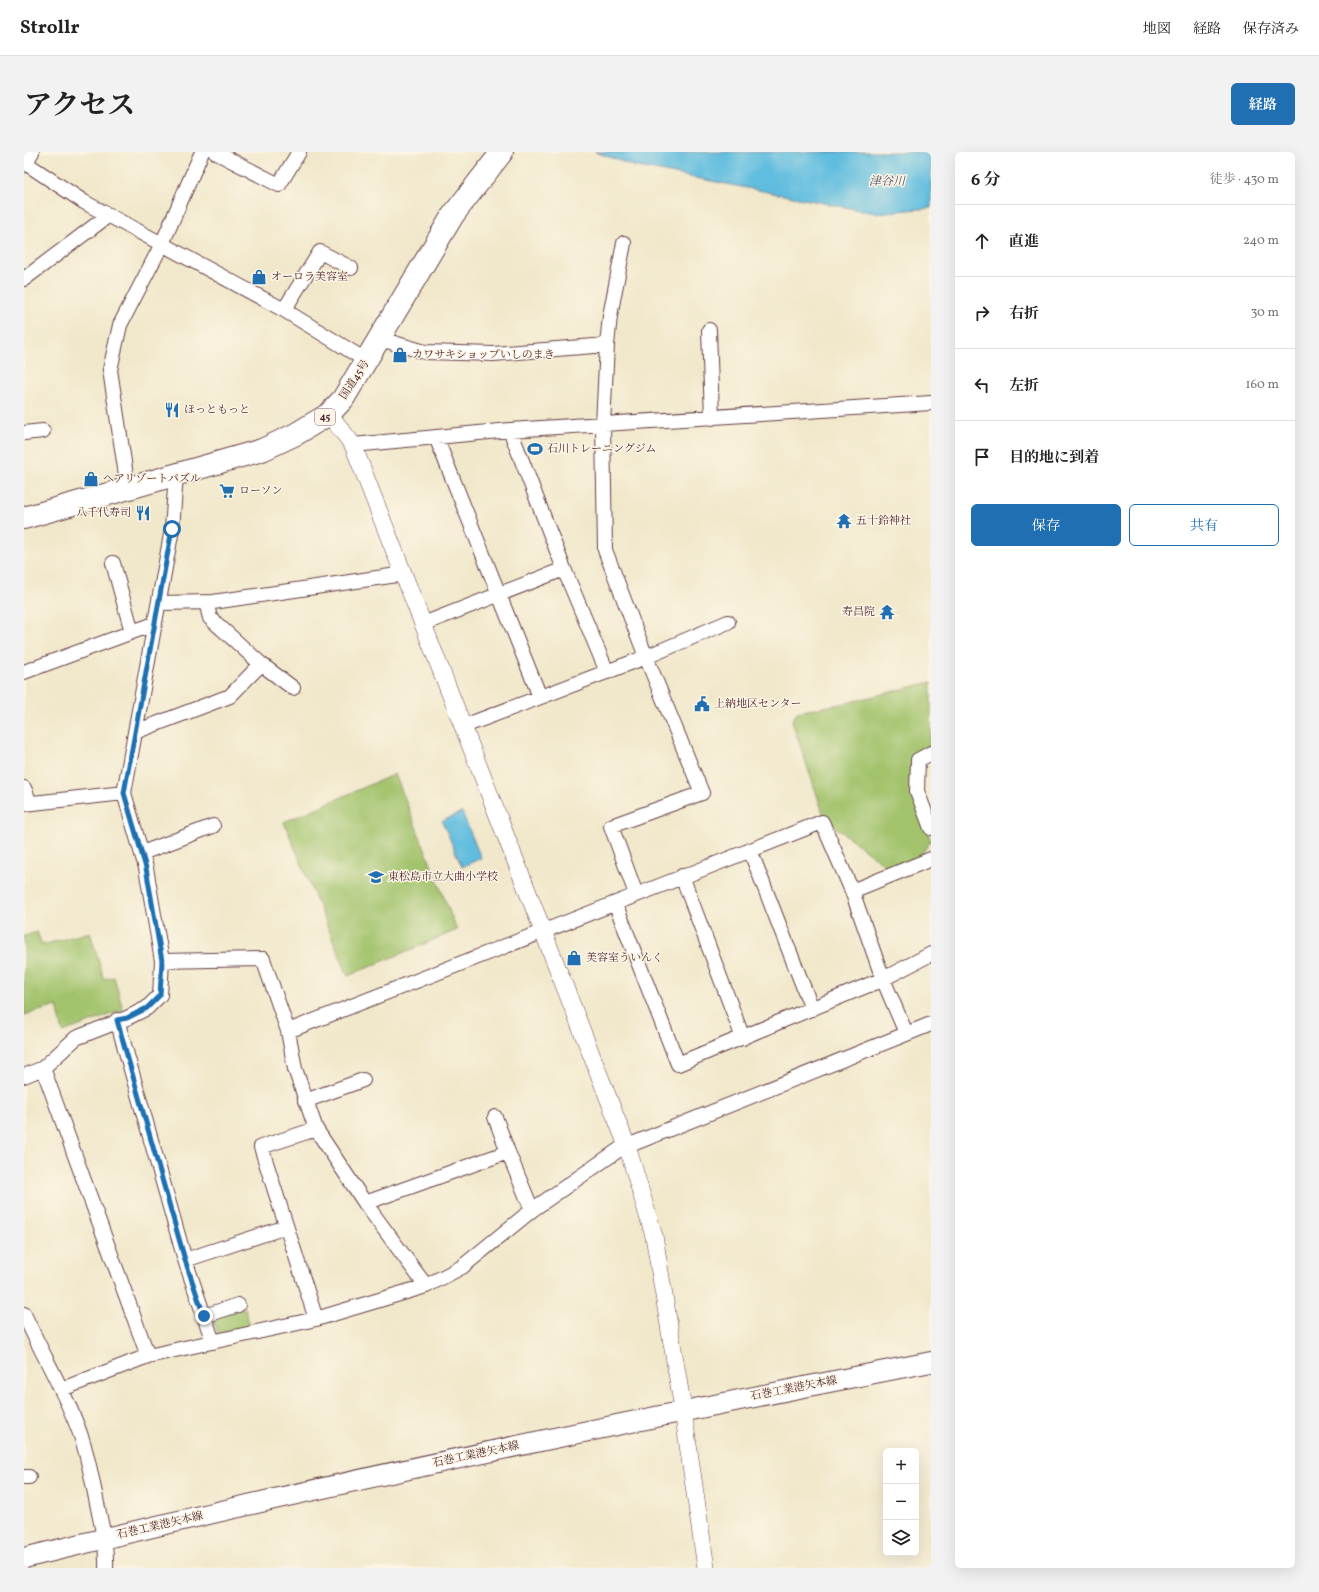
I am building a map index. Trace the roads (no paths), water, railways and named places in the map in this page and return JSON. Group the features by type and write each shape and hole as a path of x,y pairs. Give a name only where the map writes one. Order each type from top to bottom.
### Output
{"highway":[{"name":"国道45号","path":"24,518 243,457 278,444 329,414 343,399 367,361 453,215 502,152"}],"main road":[{"name":"石巻工業港矢本線","path":"24,1558 104,1538 683,1410 931,1362"}],"street":[{"path":"128,488 110,370 120,325 162,244 202,152"},
{"path":"215,152 279,186 299,152"},
{"path":"27,159 84,202 284,310 367,361"},
{"path":"24,279 109,215"},
{"path":"624,243 610,316 607,345 603,424 605,550 646,657 702,793 611,826 636,894"},
{"path":"284,310 320,252 351,268"},
{"path":"709,330 712,418"},
{"path":"380,339 425,352 494,354 607,345"},
{"path":"353,445 510,430 931,403"},
{"path":"329,414 353,445 627,1146 654,1236 683,1410 706,1568"},
{"path":"510,430 564,569 607,672"},
{"path":"24,433 43,431"},
{"path":"436,437 540,697"},
{"path":"24,1076 43,1068 76,1038 117,1020 127,1018 147,1008 160,995 162,961 146,868 124,793 172,529 176,475"},
{"path":"113,563 132,632"},
{"path":"423,624 564,569"},
{"path":"159,603 206,602 404,574"},
{"path":"206,602 210,618 261,664 292,688"},
{"path":"464,726 646,657 728,622"},
{"path":"24,672 154,624"},
{"path":"136,732 230,696 261,664"},
{"path":"931,753 918,760 917,791 931,828"},
{"path":"24,788 27,804 124,793"},
{"path":"288,1031 544,933 636,894 822,822 852,891 883,979 906,1033"},
{"path":"142,853 213,826"},
{"path":"750,850 812,1009"},
{"path":"852,891 931,859"},
{"path":"682,876 743,1038"},
{"path":"616,903 678,1064 883,979 931,954"},
{"path":"162,961 263,959 288,1031 295,1070 316,1129 366,1204 426,1286"},
{"path":"117,1020 185,1260 213,1342"},
{"path":"62,1389 148,1356 316,1319 426,1286 462,1267 532,1210 620,1149 931,1024"},
{"path":"43,1068 148,1356"},
{"path":"305,1101 363,1080"},
{"path":"495,1118 532,1210"},
{"path":"316,1129 261,1147 316,1319"},
{"path":"366,1204 508,1152"},
{"path":"185,1260 286,1227"},
{"path":"204,1316 238,1305"},
{"path":"24,1314 40,1350 62,1389 82,1440 104,1538 107,1555 106,1568"}],"water":[{"name":"津谷川","path":"595,152 931,152 931,208 875,213 634,166"},
{"path":"462,812 481,858 462,867 442,821"}],"place":[{"name":"オーロラ美容室","path":"259,277"},
{"name":"カワサキショップいしのまき","path":"400,355"},
{"name":"ほっともっと","path":"172,410"},
{"name":"石川トレーニングジム","path":"535,449"},
{"name":"ヘアリゾートパズル","path":"91,479"},
{"name":"ローソン","path":"227,491"},
{"name":"八千代寿司","path":"143,513"},
{"name":"五十鈴神社","path":"844,521"},
{"name":"寿昌院","path":"887,612"},
{"name":"上納地区センター","path":"702,704"},
{"name":"東松島市立大曲小学校","path":"376,877"},
{"name":"美容室ういんく","path":"574,958"}]}
